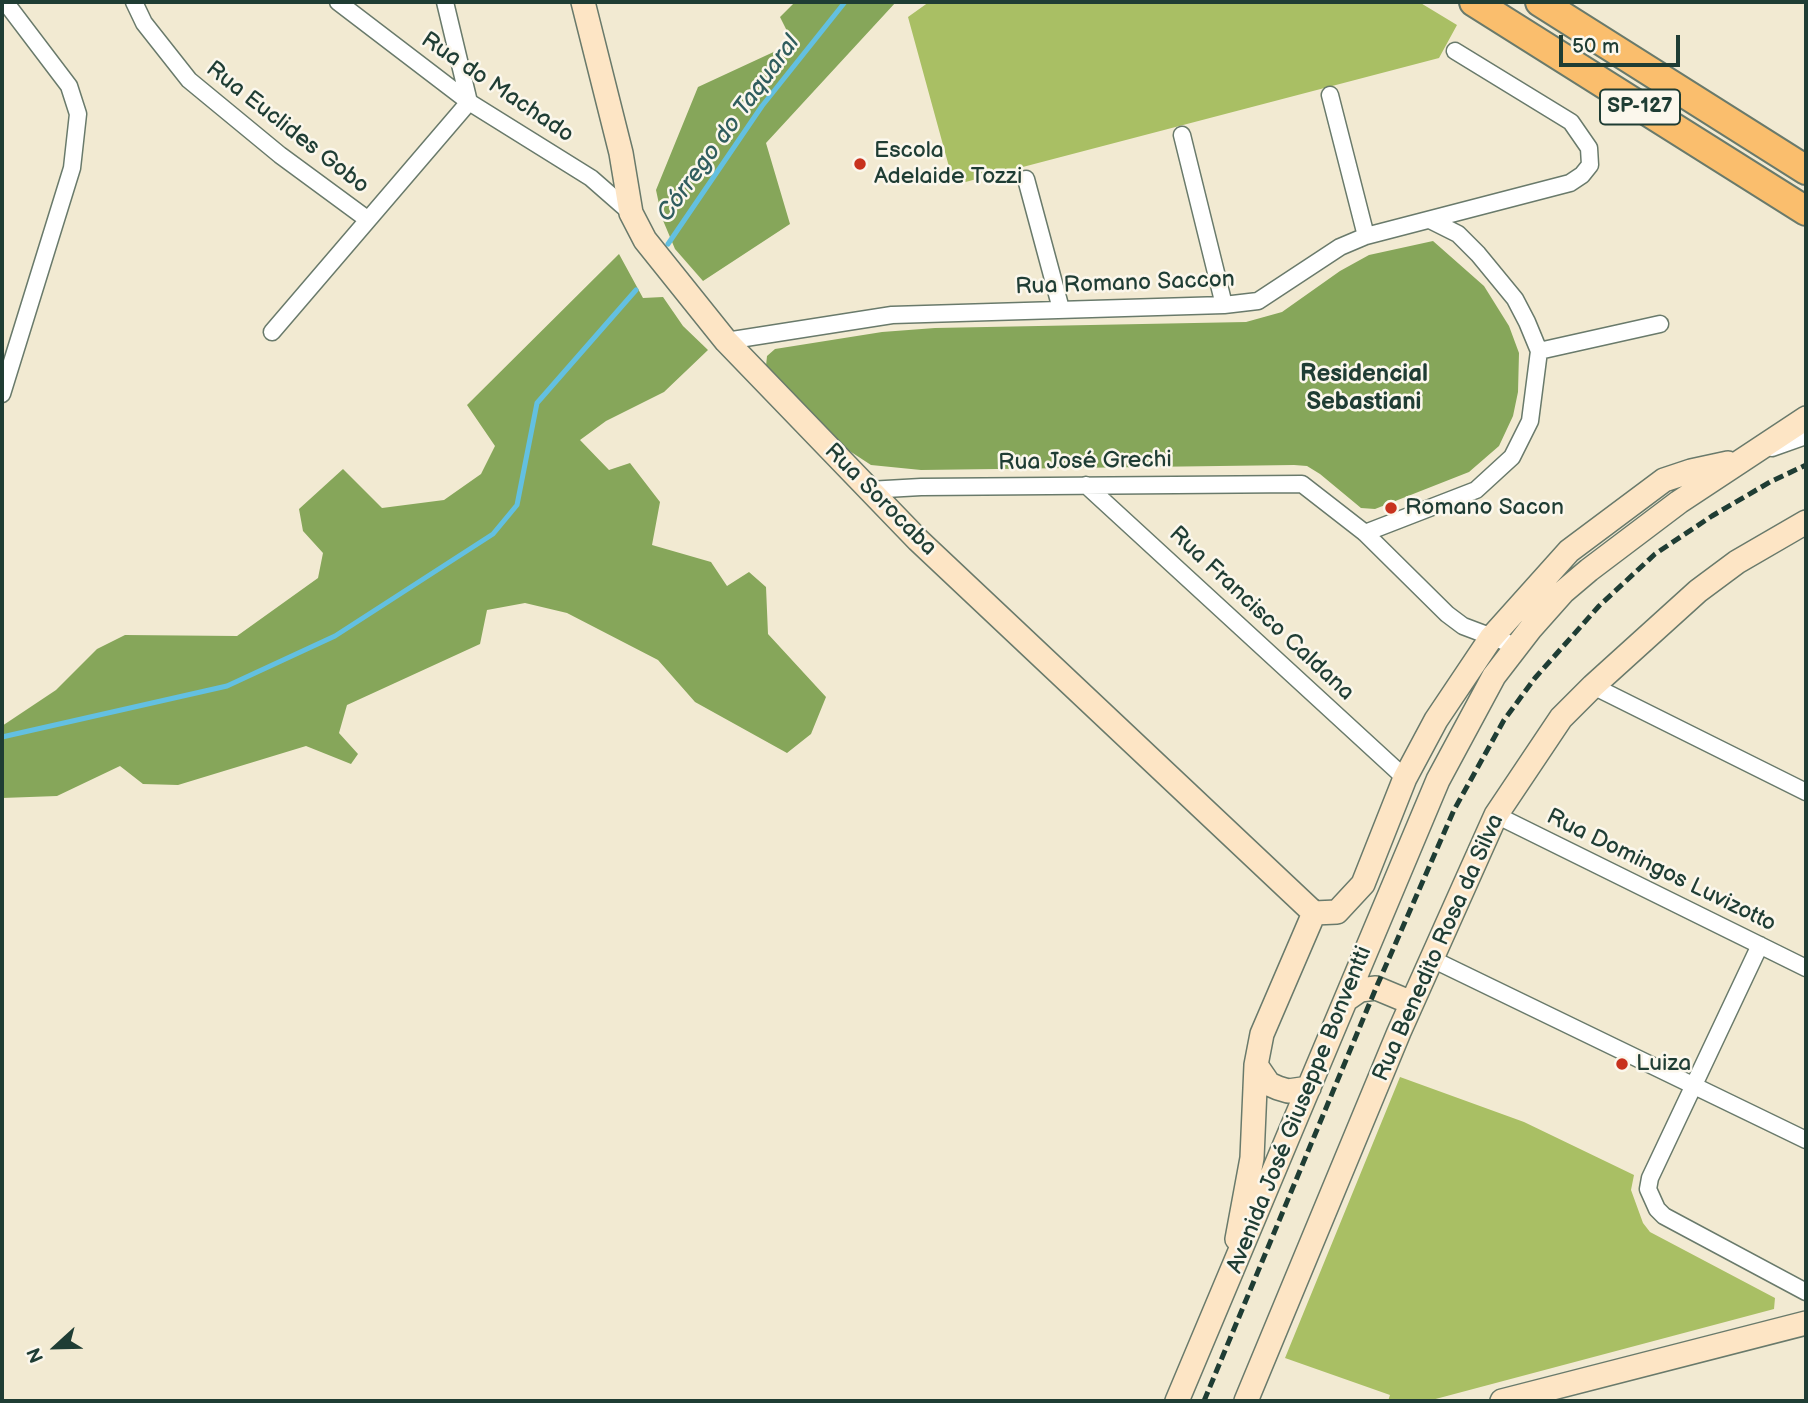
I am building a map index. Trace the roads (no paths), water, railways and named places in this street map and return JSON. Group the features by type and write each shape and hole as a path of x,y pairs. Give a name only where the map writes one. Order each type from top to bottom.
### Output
{"highway":[{"name":"SP-127","path":"1474,2 1806,211"},
{"name":"SP-127","path":"1540,2 1806,170"}],"street":[{"name":"Rua Euclides Gobo","path":"134,2 144,23 189,80 261,140 367,219"},
{"name":"Rua do Machado","path":"338,2 469,102 591,178 631,213"},
{"path":"272,332 469,102 445,2"},
{"name":"Rua Sorocaba","path":"583,2 621,153 631,213 645,240 726,341 868,491 1326,912 1360,922 1376,988"},
{"path":"2,394 72,168 78,114 69,86 5,5"},
{"name":"Rua Romano Saccon","path":"726,341 892,315 1224,306 1265,298 1340,247 1366,236 1570,183 1590,165 1589,148 1571,122 1455,51"},
{"path":"1330,95 1366,236"},
{"path":"1182,135 1224,306"},
{"path":"1026,179 1061,309"},
{"path":"1430,220 1458,234 1499,277 1515,299 1539,351 1530,421 1512,457 1476,490 1365,533 1447,614 1463,626 1516,646"},
{"path":"1539,351 1661,324"},
{"name":"Avenida José Giuseppe Bonventti","path":"1229,1283 1366,950 1455,746 1482,697 1516,646 1563,592 1588,570 1746,457 1806,418"},
{"path":"1746,457 1806,436"},
{"name":"Avenida José Giuseppe Bonventti","path":"1229,1283 1252,1158 1256,1065 1262,1034 1326,912 1363,884 1405,778 1436,720 1491,638 1569,551 1647,490 1691,471 1746,457"},
{"name":"Rua José Grechi","path":"868,491 1086,485 1302,484 1365,533"},
{"name":"Rua Francisco Caldana","path":"1086,485 1405,778"},
{"name":"Rua Benedito Rosa da Silva","path":"1246,1401 1412,1003 1496,815 1561,718 1593,685 1698,591 1737,562 1806,522"},
{"path":"1593,685 1806,793"},
{"name":"Rua Domingos Luvizotto","path":"1496,815 1806,968"},
{"path":"1760,945 1693,1084 1650,1178 1648,1189 1651,1200 1664,1216 1806,1292"},
{"path":"1432,959 1806,1140"},
{"path":"1347,999 1360,990 1376,988 1412,1003"},
{"path":"1256,1065 1269,1084 1278,1088 1288,1091 1309,1088"},
{"path":"1177,1401 1229,1283"},
{"path":"1502,1401 1806,1323"}],"waterway":[{"name":"Córrego do Taquaral","path":"668,244 762,106 845,2"},
{"name":"Córrego do Taquaral","path":"2,737 227,686 335,636 493,534 517,505 537,403 636,290"}],"railway":[{"path":"1204,1401 1376,988 1454,810 1504,720 1535,678 1599,606 1655,554 1712,516 1770,482 1806,465"}],"place":[{"name":"Escola Adelaide Tozzi","path":"860,164"},
{"name":"Romano Sacon","path":"1391,508"},
{"name":"Luiza","path":"1622,1064"}],"district":[{"name":"Residencial Sebastiani","path":"1364,389"}]}
